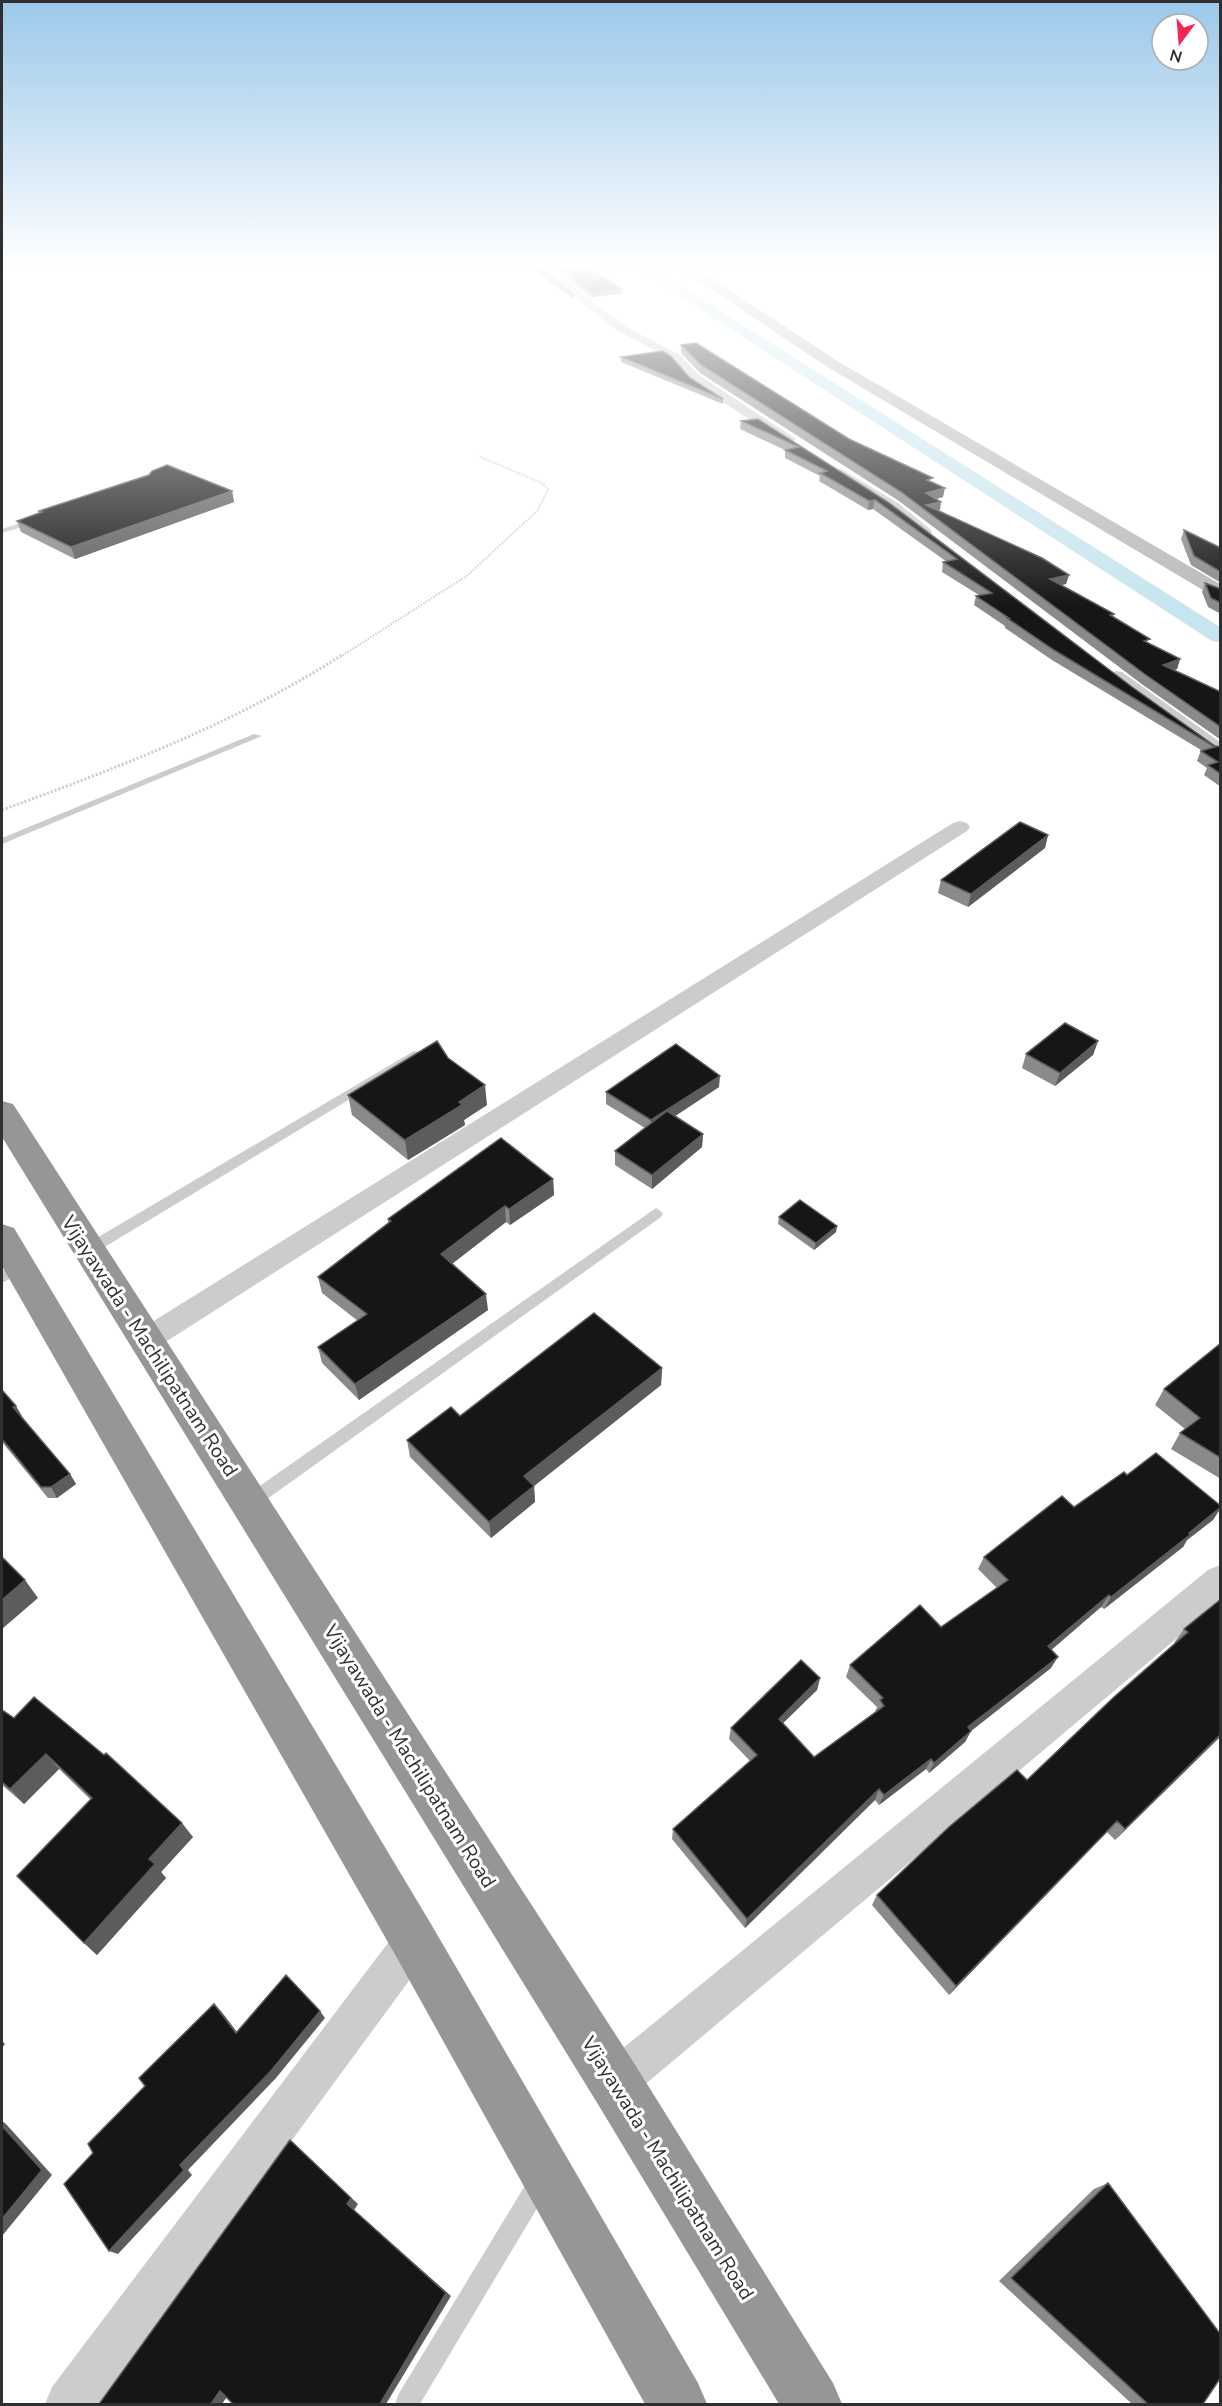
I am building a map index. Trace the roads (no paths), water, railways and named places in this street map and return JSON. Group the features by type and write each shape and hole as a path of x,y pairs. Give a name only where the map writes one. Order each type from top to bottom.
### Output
{"highway":[{"name":"Vijayawada - Machilipatnam Road","path":"2,1112 615,2082 813,2404"},
{"path":"7,1260 414,1941 547,2171 677,2404"}],"street":[{"path":"700,381 800,446"},
{"path":"862,381 1221,592"},
{"path":"826,463 893,506 935,539"},
{"path":"1108,670 1221,750"},
{"path":"146,1340 960,827"},
{"path":"615,2082 1221,1581"},
{"path":"69,2404 414,1941"}],"lane":[{"path":"2,531 47,516"},
{"path":"2,841 257,736"},
{"path":"88,1250 414,1055"},
{"path":"250,1502 656,1213"},
{"path":"406,2404 547,2171"}],"waterway":[{"path":"820,381 1220,636"}]}
